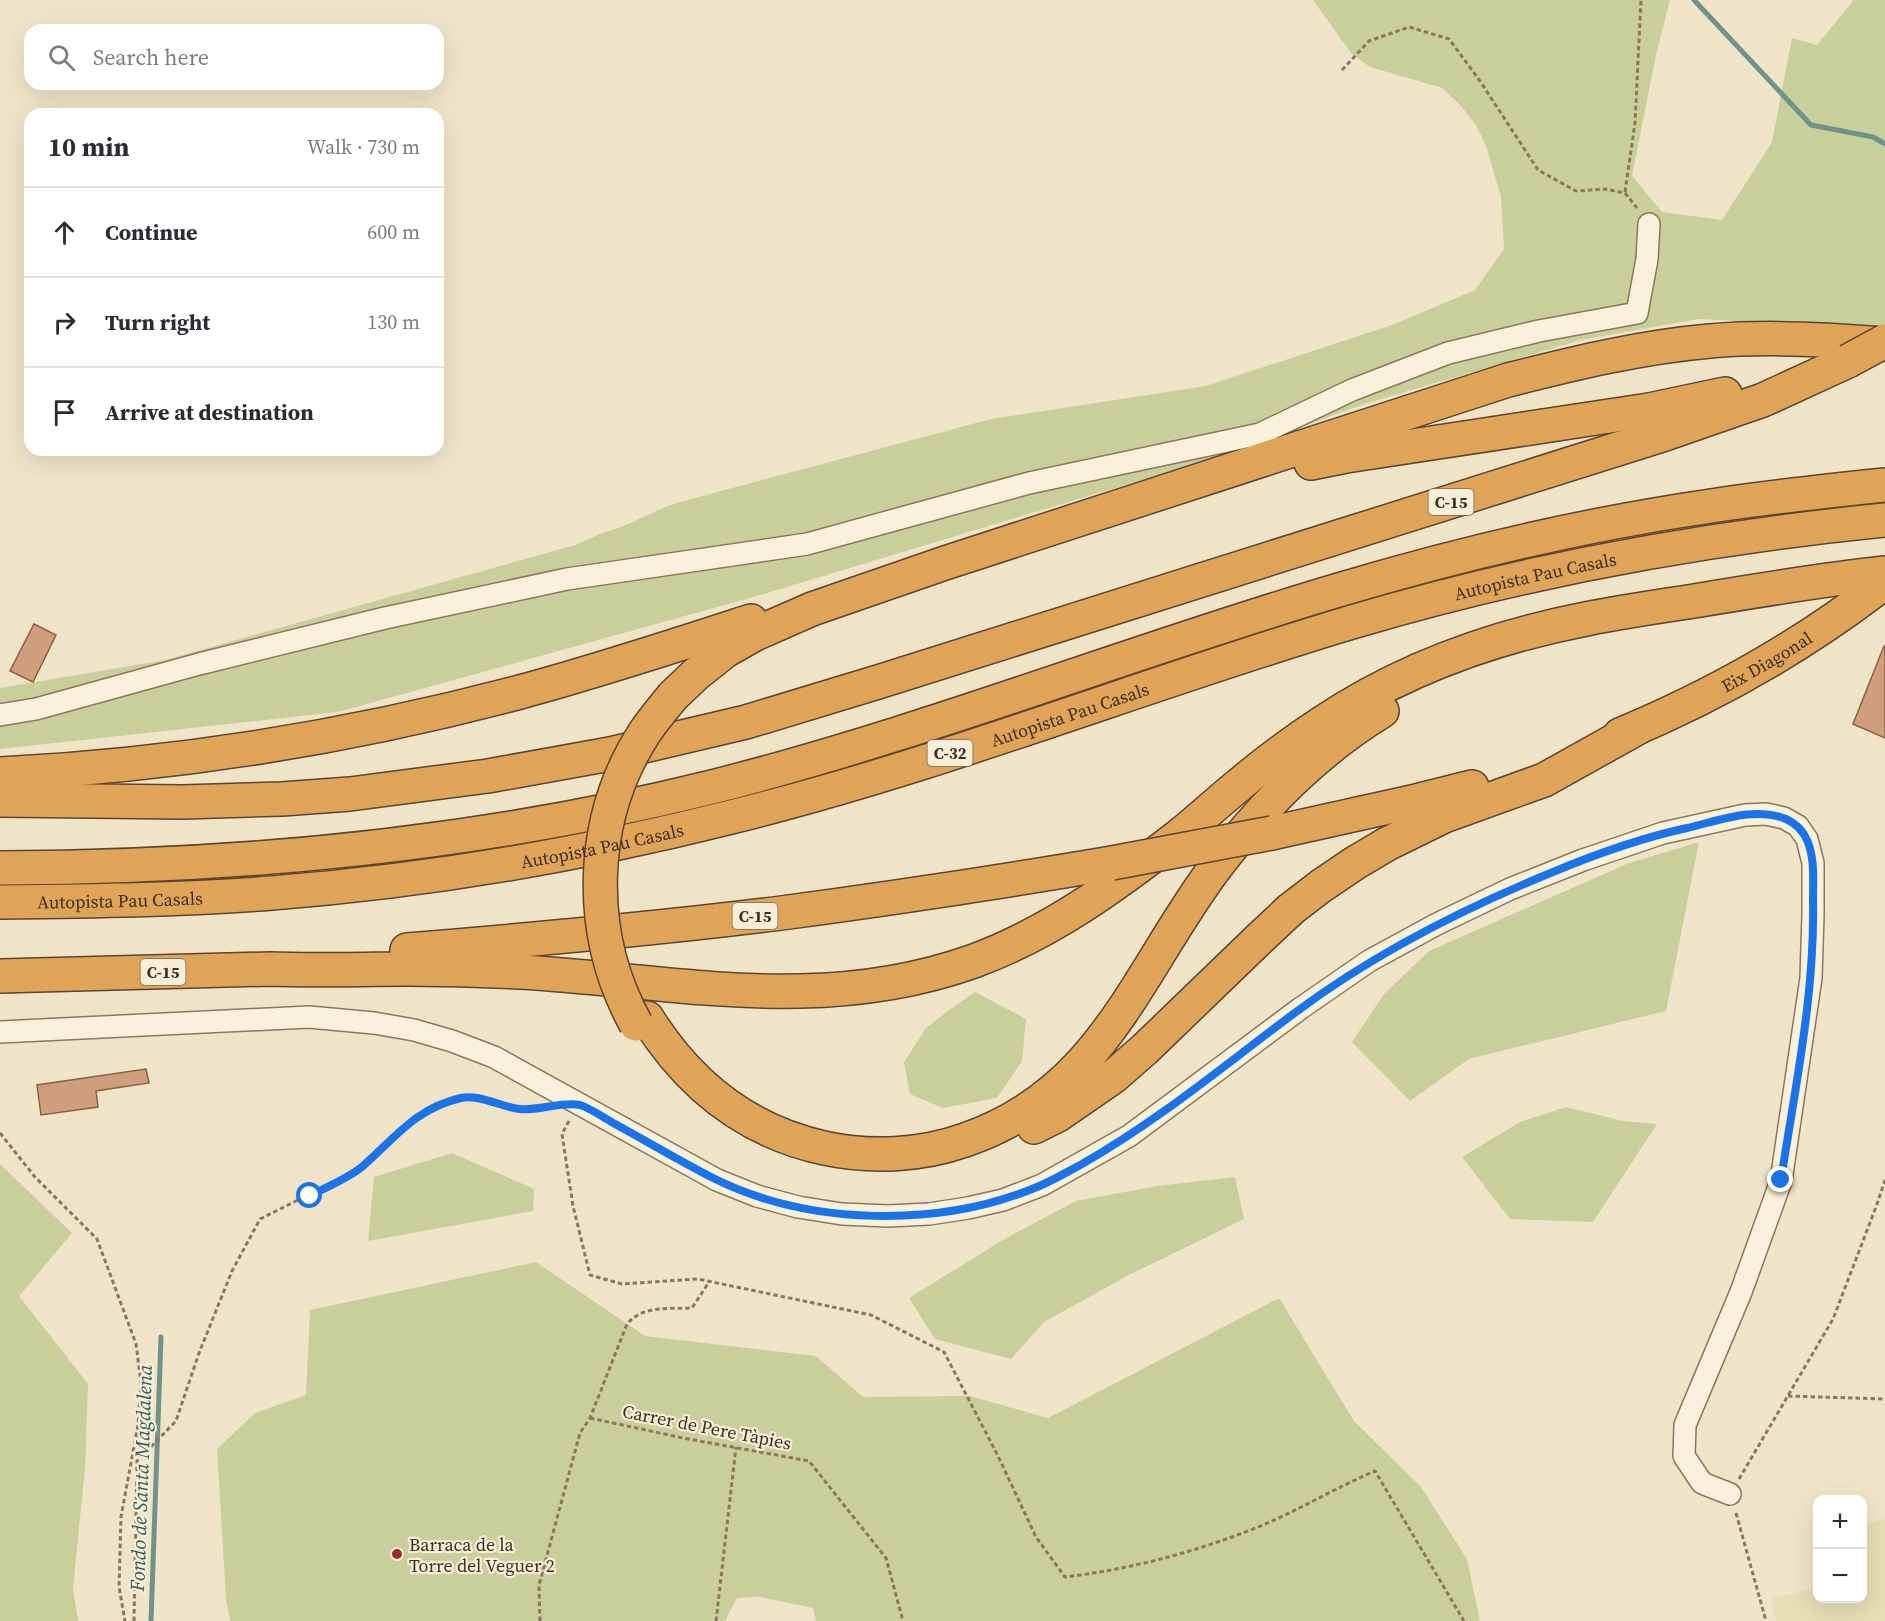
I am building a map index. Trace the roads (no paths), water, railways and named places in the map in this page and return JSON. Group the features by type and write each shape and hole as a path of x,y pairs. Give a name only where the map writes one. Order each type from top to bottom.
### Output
{"highway":[{"path":"1639,727 1544,780 1444,816 1355,862 1291,909 1145,1049 1104,1083 1058,1115 1035,1127 983,1148 955,1156 907,1165 865,1166 801,1155 772,1145 741,1130 690,1092 666,1067 641,1021 619,946 612,897 614,854 623,812 638,771 678,700 695,675 725,651 755,634 812,609 945,563 1508,380 1576,363 1643,350 1710,341 1784,338 1885,342"},
{"name":"C-15","path":"0,800 205,801 350,794 488,777 681,739 878,682 1665,434 1763,400 1885,342"},
{"path":"678,700 732,661 806,625 940,578 1259,475 1346,456 1685,404 1776,378 1814,376"},
{"name":"Autopista Pau Casals","path":"0,868 166,865 328,853 445,839 643,803 717,785 898,733 1254,616 1434,563 1526,541 1686,510 1885,485"},
{"name":"Autopista Pau Casals","path":"0,902 180,899 307,890 458,872 631,841 829,791 1269,647 1447,596 1539,573 1630,555 1746,536 1885,520"},
{"path":"0,774 113,766 210,755 302,740 447,710 580,675 817,599 945,563"},
{"path":"270,969 496,971 757,992 801,993 888,984 930,974 1011,946 1074,912 1109,889 1182,834 1241,783 1307,733 1357,701 1461,653 1498,640 1583,619 1774,588 1885,573"},
{"name":"Eix Diagonal","path":"1639,727 1704,697 1762,665 1827,624 1885,582"},
{"path":"641,1021 699,1083 723,1103 747,1119 806,1144 835,1150 885,1154 924,1151 979,1136 1036,1105 1057,1088 1094,1051 1130,1001 1213,872 1272,800 1322,753 1350,731 1434,682 1507,652 1574,633 1687,610 1774,588"},
{"name":"C-15","path":"0,976 270,969 298,960 362,958 397,951 591,934 876,900 1112,863 1272,833 1405,804 1481,784 1571,755 1639,727"},
{"path":"0,806 84,802"},
{"path":"0,960 117,959 362,949 397,951"}],"street":[{"path":"0,714 36,709 199,664 385,618 567,579 807,544 1029,483 1260,434 1352,390 1448,353 1539,331 1637,313 1647,259 1649,224"},
{"path":"0,1032 309,1017 374,1023 414,1030 494,1057 717,1180 756,1196 842,1214 908,1215 968,1208 1003,1200 1042,1185 1129,1136 1301,1008 1369,962 1437,924 1531,880 1663,833 1745,815 1766,814 1784,818 1798,826 1807,839 1813,863 1813,914 1811,978 1781,1180 1741,1292 1685,1425 1684,1456 1702,1483 1730,1494"}],"waterway":[{"path":"1694,0 1811,125 1873,137 1885,144"},
{"name":"Fondo de Santa Magdalena","path":"151,1621 161,1337"}],"place":[{"name":"Barraca de la Torre del Veguer 2","path":"397,1554"}]}
